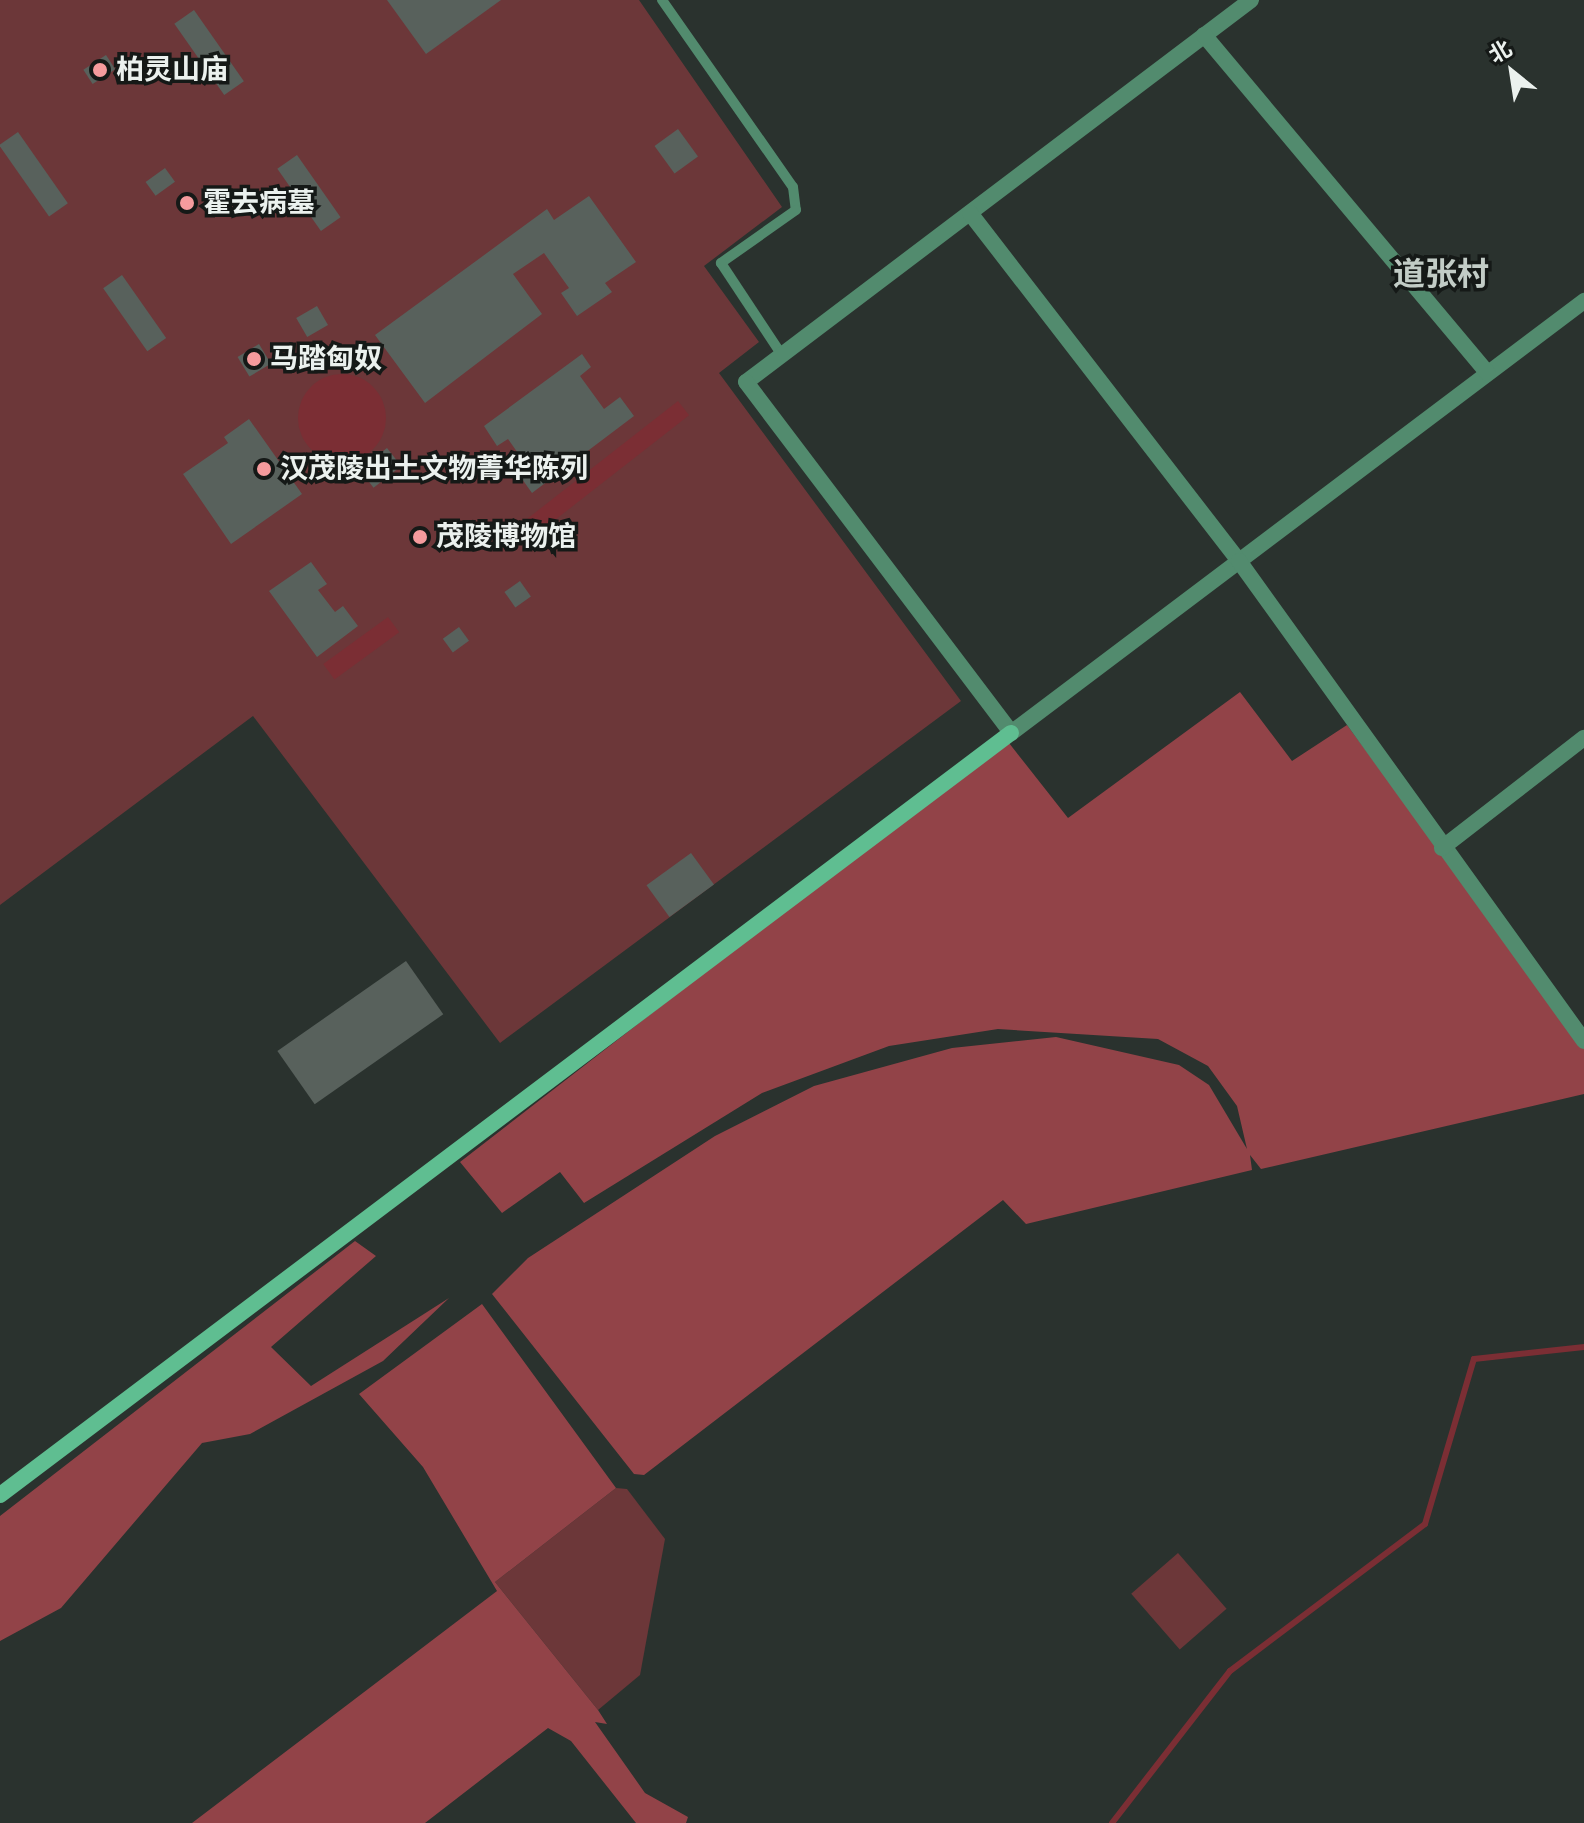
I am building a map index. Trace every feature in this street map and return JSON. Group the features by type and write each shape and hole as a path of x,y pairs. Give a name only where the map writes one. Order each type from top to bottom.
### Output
{"main road":[{"path":"0,1495 1011,733"}],"street":[{"path":"1251,0 746,382 1011,733 1584,301"},
{"path":"1204,35 1488,373"},
{"path":"970,213 1239,561 1442,848 1584,1041"},
{"path":"1442,848 1584,738"}],"lane":[{"path":"662,0 793,187 796,210 721,263 782,355"}],"shaded area":[{"name":"茂陵博物馆","path":"0,0 639,0 782,207 704,266 759,342 719,373 961,701 500,1043 253,716 0,905"},
{"path":"333,374 351,374 367,381 379,393 386,409 386,427 379,443 367,455 351,462 333,462 317,455 305,443 298,427 298,409 305,393 317,381"},
{"path":"678,401 689,415 531,539 520,525"},
{"path":"388,617 399,632 334,679 323,664"},
{"path":"1240,692 1292,761 1347,725 1584,1044 1584,1094 1261,1169 1250,1155 1252,1170 1026,1224 1003,1200 644,1475 634,1474 492,1294 528,1258 715,1136 814,1086 952,1048 1056,1037 1179,1065 1209,1085 1247,1149 1237,1106 1208,1066 1158,1039 998,1029 889,1046 762,1093 584,1203 560,1172 502,1213 460,1162 959,775 1009,743 1068,818"},
{"path":"355,1241 376,1256 271,1347 311,1386 449,1298 383,1361 250,1434 202,1443 61,1608 0,1641 0,1516"},
{"path":"482,1304 616,1488 495,1582 598,1710 607,1724 595,1722 645,1793 688,1817 686,1823 636,1823 571,1741 548,1728 425,1823 192,1823 497,1591 423,1467 359,1394"},
{"path":"616,1488 627,1489 665,1539 640,1675 598,1710 495,1582"},
{"path":"1178,1553 1227,1609 1180,1650 1131,1594"}],"building":[{"path":"387,0 501,0 426,54"},
{"path":"194,10 244,81 224,95 174,24"},
{"path":"106,55 115,69 93,84 83,70"},
{"path":"678,129 698,157 675,174 655,146"},
{"path":"18,132 68,203 49,216 0,146"},
{"path":"297,155 341,217 321,231 277,169"},
{"path":"165,168 175,182 156,196 146,182"},
{"path":"589,196 636,262 605,283 612,292 577,316 561,293 569,288 544,253 513,274 542,314 425,403 375,335 547,209 554,220"},
{"path":"122,275 166,338 147,351 103,288"},
{"path":"317,306 328,325 307,337 296,318"},
{"path":"259,344 271,364 249,377 238,357"},
{"path":"582,354 591,367 580,376 604,409 620,397 634,416 532,493 517,472 527,466 508,439 497,446 484,426"},
{"path":"249,419 302,494 231,544 183,474 228,443 224,437"},
{"path":"387,448 401,466 374,488 359,470"},
{"path":"311,562 327,584 318,590 335,612 343,606 358,626 317,657 269,591"},
{"path":"520,581 531,597 515,607 504,592"},
{"path":"459,627 469,641 453,653 443,639"},
{"path":"691,853 714,885 669,917 647,885"},
{"path":"406,961 443,1014 315,1104 277,1051"}],"waterway":[{"path":"1112,1823 1230,1671 1425,1524 1474,1359 1584,1347"}],"place":[{"name":"柏灵山庙","path":"100,70"},
{"name":"霍去病墓","path":"187,203"},
{"name":"马踏匈奴","path":"254,359"},
{"name":"汉茂陵出土文物菁华陈列","path":"264,469"},
{"name":"茂陵博物馆","path":"420,537"}],"district":[{"name":"道张村","path":"1441,274"}]}
